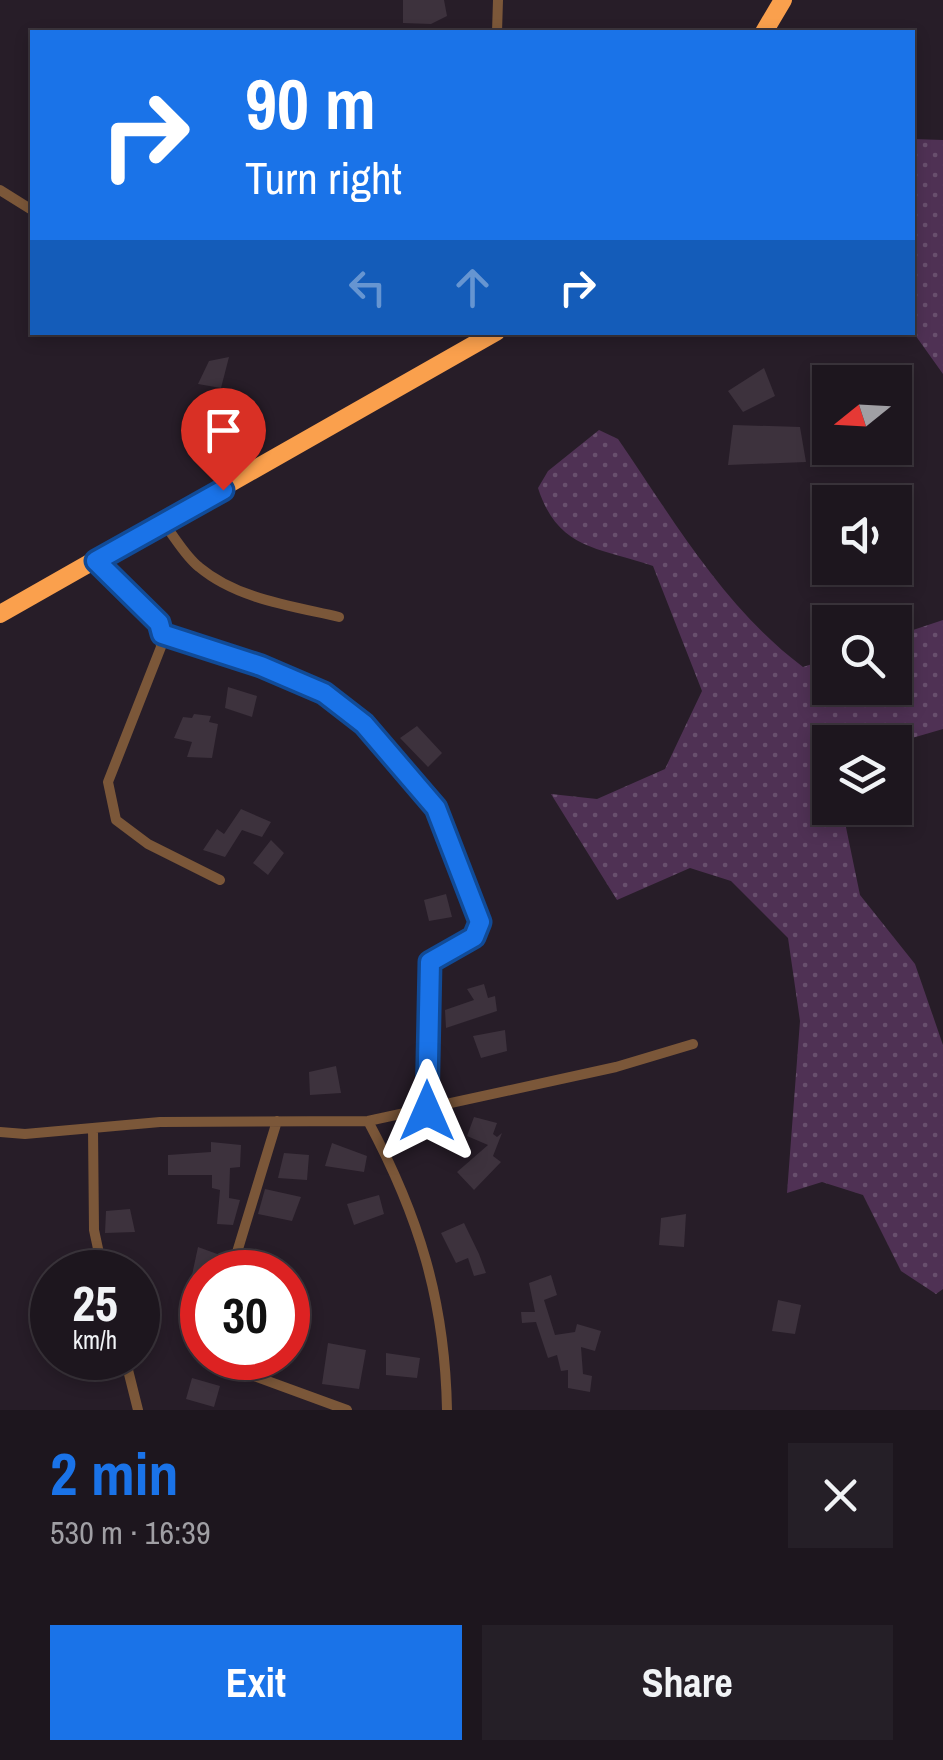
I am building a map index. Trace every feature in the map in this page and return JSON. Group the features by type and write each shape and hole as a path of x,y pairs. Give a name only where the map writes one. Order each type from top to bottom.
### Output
{"highway":[{"path":"765,30 783,0"},
{"path":"0,614 491,335"}],"street":[{"path":"496,30 498,0"},
{"path":"0,190 30,209"},
{"path":"164,524 198,566 229,584 256,597 339,618"},
{"path":"96,561 159,623 162,634 161,647 108,782 116,820 127,830 220,880"},
{"path":"162,634 261,666 324,693 364,724 436,808 480,922 474,937 430,962 427,1111"},
{"path":"0,1132 160,1122 368,1121 427,1111 693,1044"},
{"path":"368,1121 402,1185 431,1268 447,1410"},
{"path":"238,1250 277,1122"},
{"path":"93,1129 94,1230 98,1250"},
{"path":"130,1380 138,1410"},
{"path":"265,1380 348,1410"}],"shaded area":[{"path":"915,139 943,140 943,374 915,335"},
{"path":"599,430 618,439 701,561 748,618 803,667 812,664 812,705 912,705 912,630 943,620 943,729 912,738 912,725 812,725 812,825 846,825 860,895 915,964 943,1045 943,1289 936,1294 901,1271 863,1195 822,1182 787,1193 800,1021 788,938 731,881 690,868 617,900 551,794 597,799 665,769 702,691 653,566 598,549 569,535 546,508 538,488 548,471"}],"building":[{"path":"403,0 444,0 447,16 431,24 403,23"},
{"path":"229,357 221,388 198,384 209,361"},
{"path":"764,368 775,396 743,412 728,391"},
{"path":"733,425 800,427 806,462 728,465"},
{"path":"228,687 257,696 252,717 225,708"},
{"path":"194,714 211,716 209,722 218,724 212,758 187,757 192,742 174,738 183,717 192,718"},
{"path":"417,726 442,753 428,767 400,738"},
{"path":"241,809 271,822 262,837 242,830 225,857 203,850 217,829 224,834"},
{"path":"271,840 284,853 268,875 253,863"},
{"path":"446,894 452,917 429,921 424,900"},
{"path":"484,984 488,998 495,996 497,1011 446,1028 445,1010 474,1000 467,989"},
{"path":"505,1030 507,1051 481,1058 473,1036"},
{"path":"336,1066 341,1093 310,1095 309,1072"},
{"path":"474,1117 497,1123 493,1134 497,1137 502,1133 493,1156 501,1162 474,1190 457,1172 488,1145 467,1136"},
{"path":"211,1142 241,1145 240,1167 230,1168 229,1198 240,1200 233,1225 217,1224 220,1190 212,1188 212,1175 168,1175 168,1155 211,1152"},
{"path":"332,1143 367,1156 364,1172 325,1166"},
{"path":"284,1153 309,1155 307,1180 278,1178"},
{"path":"265,1189 301,1197 292,1221 258,1214"},
{"path":"379,1195 384,1214 354,1225 347,1204"},
{"path":"130,1209 135,1232 105,1233 106,1211"},
{"path":"686,1214 684,1247 659,1245 661,1218"},
{"path":"464,1223 486,1273 474,1276 468,1258 456,1263 441,1233"},
{"path":"551,1275 557,1295 544,1300 555,1335 575,1332 577,1324 601,1331 595,1351 581,1347 583,1374 592,1376 590,1392 568,1388 568,1370 561,1371 557,1355 548,1358 536,1322 522,1323 521,1312 535,1312 529,1283"},
{"path":"778,1300 801,1305 795,1334 772,1331"},
{"path":"328,1343 366,1350 359,1389 322,1384"},
{"path":"386,1353 420,1358 417,1378 386,1375"},
{"path":"191,1380 220,1386 214,1407 186,1399"}],"route":[{"path":"223,490 96,561 159,623 162,634 261,666 324,693 364,724 436,808 480,930 430,962 427,1111"}]}
